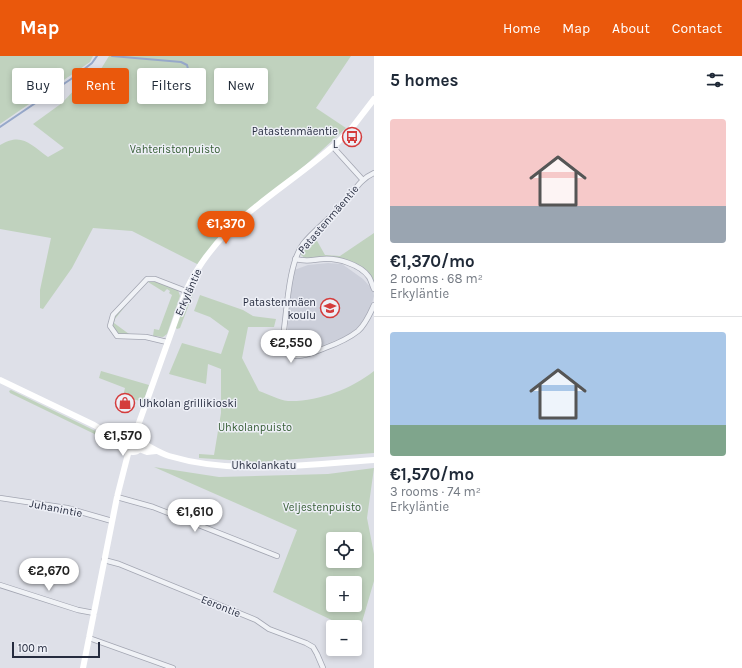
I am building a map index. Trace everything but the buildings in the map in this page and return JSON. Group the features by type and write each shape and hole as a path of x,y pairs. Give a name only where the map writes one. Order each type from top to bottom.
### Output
{"street":[{"name":"Erkyläntie","path":"131,435 192,276 204,257 225,233 244,216 333,147 351,129 374,99"},
{"name":"Patastenmäentie","path":"333,147 362,179"},
{"name":"Patastenmäentie","path":"374,173 362,179 342,206 304,243 295,259 283,337 284,346 290,354 303,357 343,341 358,331 374,306"},
{"name":"Patastenmäentie","path":"295,259 307,262 323,259 340,260 350,264 368,276 374,288"},
{"path":"167,342 146,337 117,336 110,326 113,315 147,279 155,279 186,291"},
{"path":"0,380 112,435 116,439 125,443 129,450 117,497 83,668"},
{"path":"112,435 131,435 140,438 142,443 139,449 134,451 129,450"},
{"path":"125,443 131,435"},
{"name":"Uhkolankatu","path":"142,443 156,451 178,458 232,466 308,465 374,460"},
{"name":"Uhkolankatu","path":"139,449 147,452 156,451"},
{"path":"117,497 153,507 277,556"},
{"name":"Juhanintie","path":"0,498 67,508 112,521"},
{"name":"Eerontie","path":"104,560 119,564 256,620 268,629 306,643 317,654 323,668"},
{"path":"0,585 78,610 94,613"},
{"path":"89,638 172,668"}],"shaded area":[{"name":"Patastenmäen koulu","path":"328,263 342,264 363,279 373,290 374,296 370,311 359,326 349,335 304,353 294,353 290,350 287,343 289,306 294,270 308,265"}],"green space":[{"path":"0,56 93,56 90,62 81,68 72,68 72,74 64,80 64,68 12,68 12,104 29,104 0,124"},
{"name":"Vahteristonpuisto","path":"109,56 351,56 316,108 346,128 285,184 244,216 199,265 132,231 93,228 72,268 43,309 40,308 40,290 51,238 0,229 0,145 14,140 26,141 48,157 64,148 33,124 61,104 64,104 64,101 72,92 72,104 129,104 129,68 102,68"},
{"path":"374,233 374,281 366,273 351,263 336,260 306,259 301,255 302,250 316,239 325,255 340,256"},
{"path":"151,279 178,290 180,296 167,334 163,337 153,336 154,329 159,330 172,295 167,289 164,292 148,282 143,284"},
{"path":"191,285 194,291 180,328 177,329 175,327"},
{"path":"141,286 115,319 114,323 129,334 128,336 117,334 112,327 114,321 117,314 133,293"},
{"name":"Uhkolanpuisto","path":"200,295 243,310 253,316 276,319 274,327 248,327 242,358 259,391 288,401 311,399 345,389 374,371 374,453 258,462 199,458 199,454 214,455 221,413 221,369 208,364 206,384 169,374 182,343 221,354 229,331 210,317 194,311"},
{"path":"101,371 149,385 143,402 123,396 125,388 99,378"},
{"path":"11,390 114,440 111,442 10,393 9,391"},
{"name":"Veljestenpuisto","path":"154,467 219,477 328,474 374,468 367,518 374,554 374,581 362,622 362,620 332,620 273,592 297,530"}],"waterway":[{"path":"0,127 74,77 92,63 97,56"},
{"path":"112,56 181,62 187,65 188,68"}],"place":[{"name":"Patastenmäentie L","path":"352,137"},
{"name":"Patastenmäen koulu","path":"330,308"},
{"name":"Uhkolan grillikioski","path":"125,403"}]}
